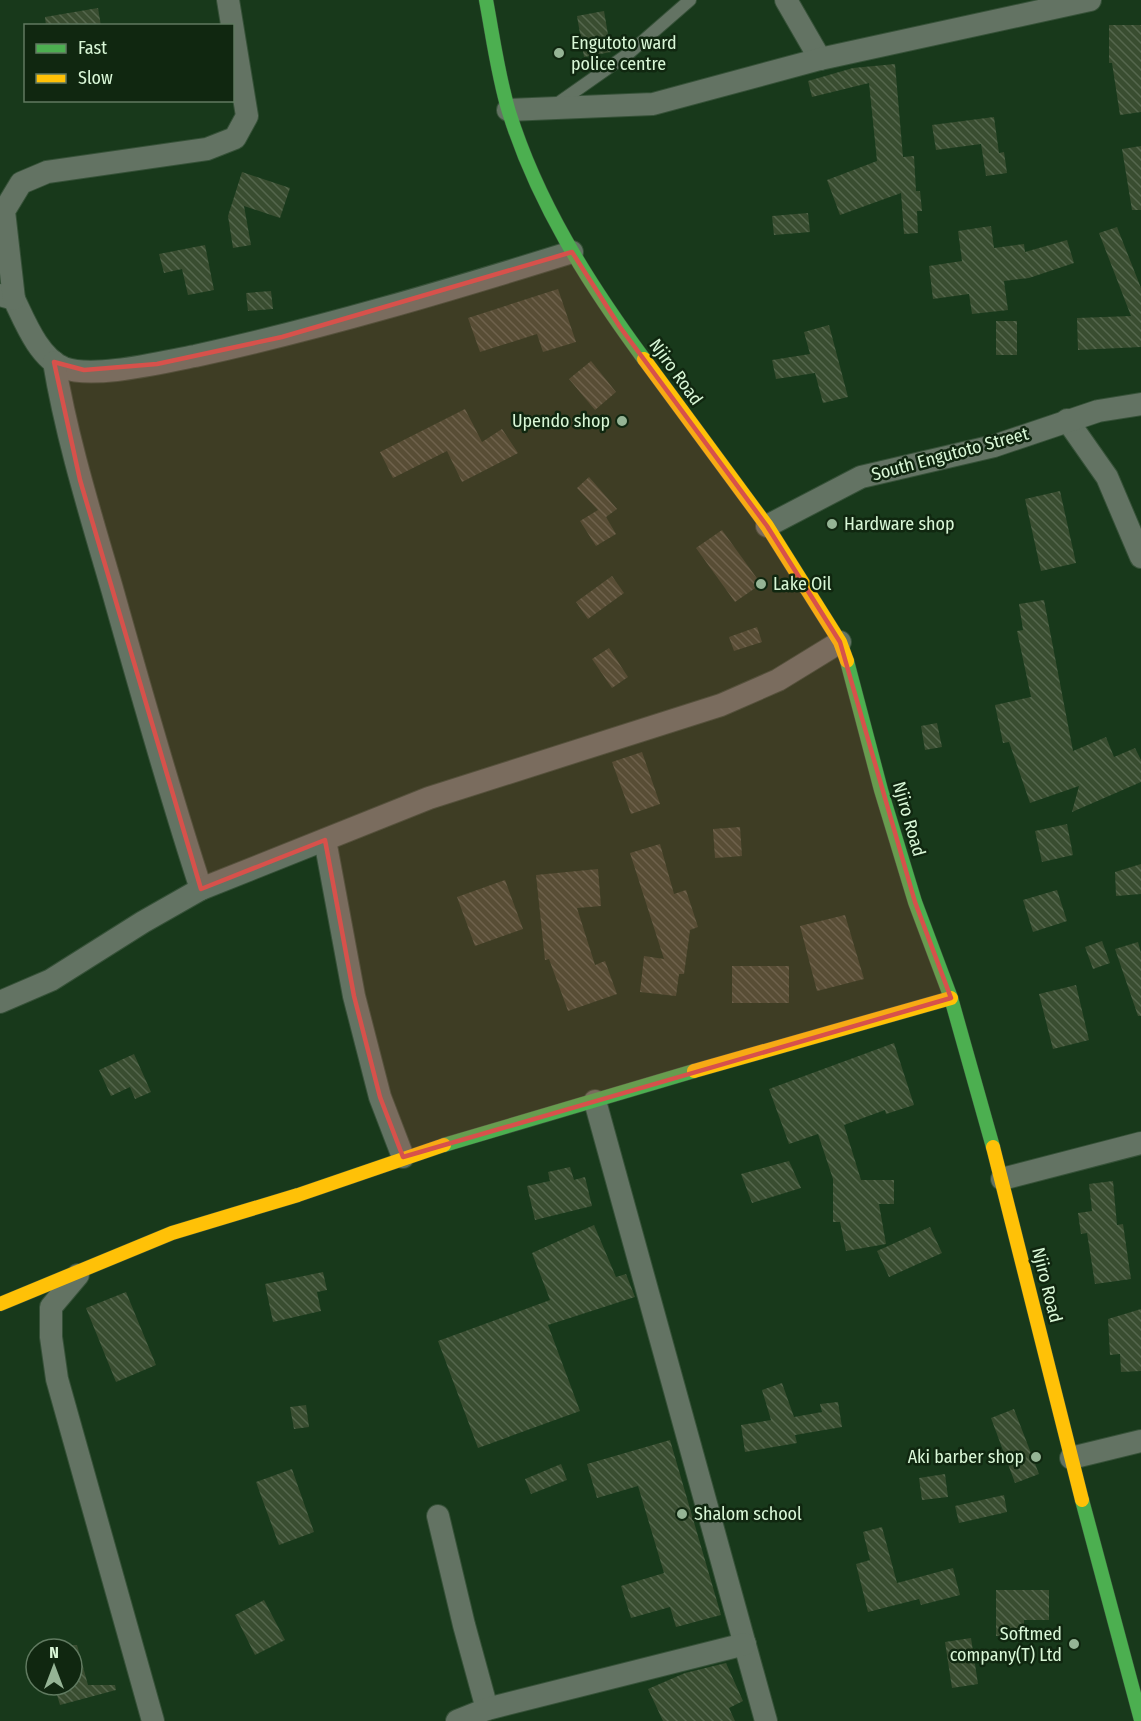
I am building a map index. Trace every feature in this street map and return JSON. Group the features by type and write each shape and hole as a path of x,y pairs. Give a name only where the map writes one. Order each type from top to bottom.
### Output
{"street":[{"path":"228,0 232,24"},
{"name":"Njiro Road","path":"486,0 508,110 533,180 572,252 620,327 767,526 840,642 853,676 881,790 915,903 951,998 1002,1179 1071,1458 1141,1720"},
{"path":"786,0 820,59"},
{"path":"508,110 653,104 820,59 1090,0"},
{"path":"201,889 160,764 80,480 64,418 54,362 7,297 4,211 11,183 47,172 207,149 236,138 247,116 234,37"},
{"path":"54,362 73,369 113,370 241,346 440,292 572,252"},
{"name":"South Engutoto Street","path":"767,526 861,477 994,446 1098,411 1141,404"},
{"path":"1067,420 1107,477 1141,557"},
{"path":"0,1002 51,980 143,922 201,889 429,798 721,705 778,680 840,642"},
{"path":"325,840 354,996 380,1097 403,1157"},
{"path":"0,1304 80,1273 172,1233 297,1195 403,1157 951,998"},
{"path":"595,1101 766,1721"},
{"path":"1002,1179 1141,1143"},
{"path":"80,1273 51,1307 51,1337 57,1379 153,1721"},
{"path":"1071,1458 1141,1441"},
{"path":"438,1516 487,1709"},
{"path":"457,1721 487,1709 746,1644"}],"lane":[{"path":"550,108 628,54 690,0"}],"highlighted area":[{"path":"572,252 620,327 767,526 840,642 915,902 951,998 403,1157 380,1097 354,996 325,840 201,889 80,480 54,362 84,370 157,364 282,337"}],"building":[{"path":"98,8 101,24 46,24 45,17"},
{"path":"604,11 611,52 584,57 577,16"},
{"path":"1109,25 1141,25 1141,112 1120,115 1112,63 1109,63"},
{"path":"895,64 903,157 914,156 916,191 920,191 922,211 917,211 918,233 904,234 901,193 840,215 827,180 877,161 869,83 812,97 808,81 853,68"},
{"path":"994,117 999,153 1004,152 1007,173 986,176 981,144 936,150 932,125"},
{"path":"1141,146 1141,210 1132,210 1122,149"},
{"path":"242,172 290,188 280,218 244,206 251,245 233,248 228,216"},
{"path":"808,213 810,232 774,235 772,216"},
{"path":"991,226 994,248 1024,244 1025,252 1067,240 1074,263 1029,278 1004,281 1008,310 972,314 969,294 933,299 929,266 962,261 958,231"},
{"path":"1117,227 1141,288 1141,347 1078,350 1077,318 1131,316 1099,233"},
{"path":"205,245 214,290 188,295 182,269 164,273 159,254"},
{"path":"558,289 576,342 543,352 537,334 480,352 468,318"},
{"path":"271,291 273,309 248,311 246,293"},
{"path":"996,321 1017,321 1017,355 996,355"},
{"path":"829,325 848,397 823,403 815,373 776,379 772,360 810,354 804,332"},
{"path":"591,361 616,392 595,410 569,379"},
{"path":"465,409 482,442 502,429 518,453 462,482 447,451 393,478 380,452"},
{"path":"589,477 617,509 606,517 616,534 596,546 580,521 598,510 577,488"},
{"path":"1060,491 1076,563 1041,571 1025,499"},
{"path":"722,530 761,584 735,602 696,548"},
{"path":"612,576 624,593 588,619 576,602"},
{"path":"1044,600 1073,751 1106,737 1114,757 1135,748 1141,760 1141,782 1072,812 1079,786 1030,803 1009,742 1003,743 995,705 1031,697 1017,631 1023,630 1019,604"},
{"path":"757,627 762,642 734,651 729,637"},
{"path":"609,648 628,677 612,688 592,659"},
{"path":"937,723 942,747 925,750 921,726"},
{"path":"642,752 660,804 631,814 612,762"},
{"path":"1067,824 1073,855 1042,862 1035,831"},
{"path":"740,827 742,856 715,858 713,829"},
{"path":"660,844 674,894 686,890 698,927 690,930 684,974 679,974 676,996 640,992 644,956 664,959 630,853"},
{"path":"1141,864 1141,894 1116,896 1115,872"},
{"path":"598,869 601,906 577,908 595,965 605,961 617,994 568,1011 549,959 545,960 536,875"},
{"path":"505,880 523,929 475,946 457,897"},
{"path":"1057,890 1067,921 1033,932 1023,900"},
{"path":"845,915 864,979 817,991 800,926"},
{"path":"1102,941 1110,963 1093,969 1085,947"},
{"path":"1138,942 1141,953 1141,1016 1138,1016 1115,949"},
{"path":"732,966 789,966 789,1003 732,1003"},
{"path":"1076,985 1089,1040 1053,1049 1039,994"},
{"path":"894,1043 914,1105 886,1114 885,1110 844,1125 861,1180 894,1180 894,1204 879,1204 886,1244 846,1251 840,1222 833,1222 833,1179 818,1134 789,1144 769,1089"},
{"path":"134,1054 151,1092 135,1099 130,1087 111,1096 99,1070"},
{"path":"789,1161 801,1188 752,1203 741,1174"},
{"path":"570,1167 574,1180 585,1177 592,1206 535,1220 527,1186 550,1181 548,1172"},
{"path":"1113,1181 1117,1225 1123,1224 1131,1279 1095,1284 1087,1233 1081,1234 1078,1213 1092,1211 1089,1184"},
{"path":"594,1225 616,1277 626,1274 635,1297 548,1325 580,1411 478,1448 438,1341 550,1300 532,1253"},
{"path":"930,1227 942,1253 889,1277 877,1251"},
{"path":"323,1272 327,1290 317,1292 321,1311 273,1322 265,1284"},
{"path":"126,1292 156,1365 116,1382 86,1308"},
{"path":"1141,1309 1141,1371 1121,1372 1120,1354 1110,1355 1108,1319"},
{"path":"782,1383 794,1417 822,1412 820,1404 838,1402 842,1427 795,1435 797,1443 745,1452 741,1425 771,1420 762,1390"},
{"path":"306,1405 309,1427 294,1429 290,1407"},
{"path":"1014,1409 1039,1474 1015,1483 991,1418"},
{"path":"670,1440 721,1615 676,1627 670,1607 631,1618 621,1586 664,1573 638,1486 597,1498 587,1464"},
{"path":"561,1464 567,1480 531,1494 525,1479"},
{"path":"292,1469 314,1532 279,1545 256,1482"},
{"path":"945,1474 948,1497 922,1500 919,1478"},
{"path":"1004,1495 1007,1512 959,1523 955,1506"},
{"path":"882,1527 897,1583 953,1568 960,1595 921,1605 919,1599 868,1612 856,1564 870,1560 863,1532"},
{"path":"996,1590 1049,1590 1049,1620 1024,1620 1024,1636 996,1636"},
{"path":"264,1600 285,1640 255,1655 235,1615"},
{"path":"971,1638 978,1684 952,1688 945,1642"},
{"path":"726,1663 743,1701 729,1708 735,1721 663,1721 648,1689 685,1673"},
{"path":"84,1670 88,1685 115,1685 116,1690 60,1705 58,1697 84,1697"}],"traffic: fast":[{"path":"486,0 505,98 534,178 549,210 584,271 644,359"},
{"path":"847,661 881,790 915,902 951,998 993,1147"},
{"path":"444,1145 694,1071"},
{"path":"1082,1500 1141,1720"}],"traffic: slow":[{"path":"644,359 767,526 840,642 847,661"},
{"path":"694,1071 951,998"},
{"path":"0,1304 172,1233 298,1195 444,1145"},
{"path":"993,1147 1082,1500"}],"place":[{"name":"Engutoto ward police centre","path":"559,53"},
{"name":"Upendo shop","path":"622,421"},
{"name":"Hardware shop","path":"832,524"},
{"name":"Lake Oil","path":"761,584"},
{"name":"Aki barber shop","path":"1036,1457"},
{"name":"Shalom school","path":"682,1514"},
{"name":"Softmed company(T) Ltd","path":"1074,1644"}]}
